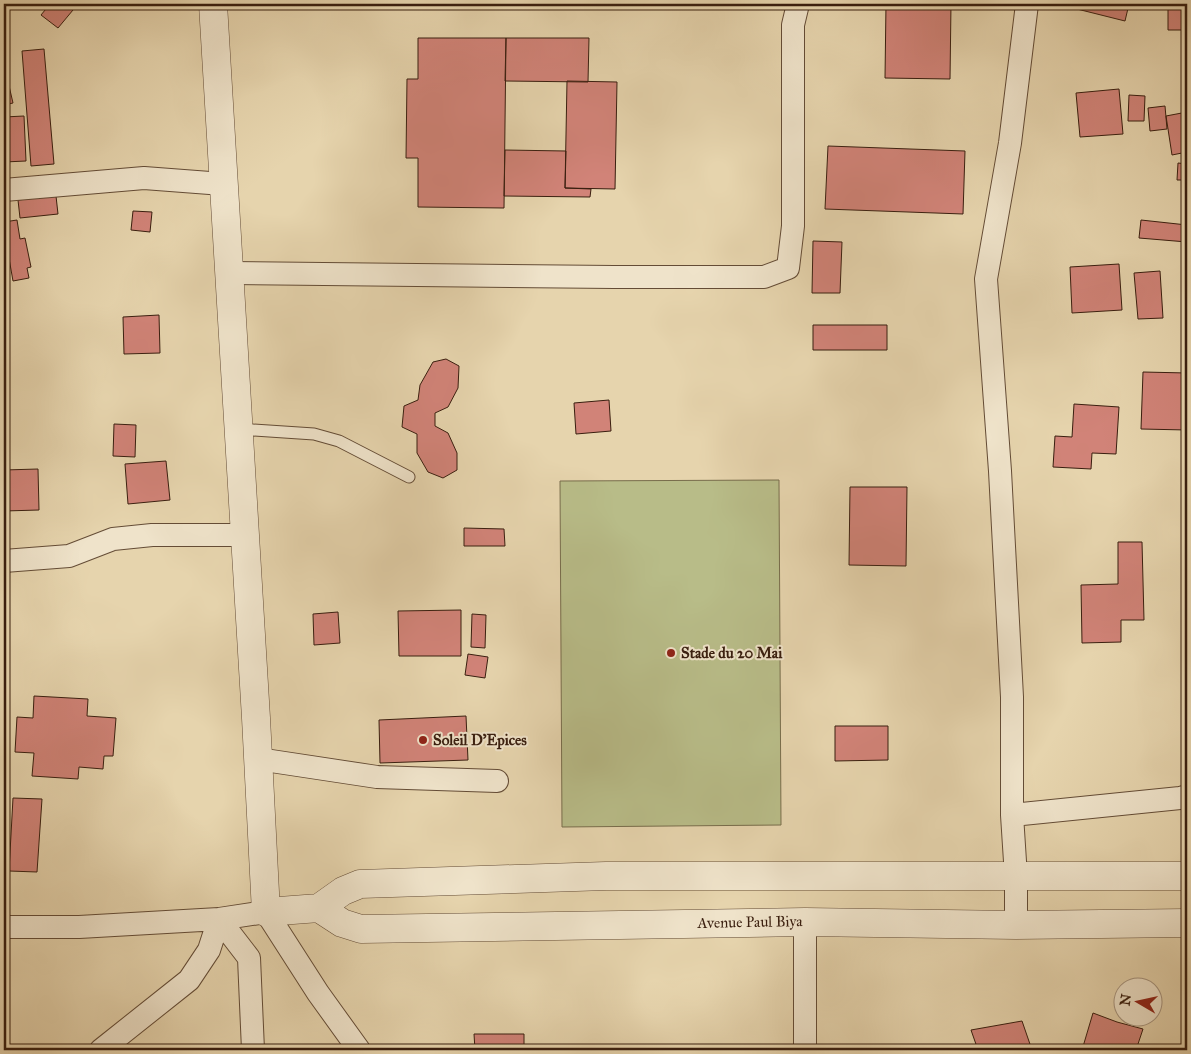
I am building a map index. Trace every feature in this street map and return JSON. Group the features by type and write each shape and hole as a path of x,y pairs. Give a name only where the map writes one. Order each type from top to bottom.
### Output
{"street":[{"path":"213,4 266,912 318,992 359,1050"},
{"path":"228,274 764,277 788,268 793,226 793,25 798,4"},
{"path":"1016,925 1016,877 1012,815 1012,696 1000,471 986,279 1010,143 1027,4"},
{"path":"4,190 144,178 223,184"},
{"path":"4,561 69,556 113,539 152,535 244,535"},
{"path":"258,759 377,777 497,780"},
{"path":"1012,815 1187,796"},
{"path":"4,927 79,927 219,919 266,912 319,908 343,891 360,884 606,876 1187,876"},
{"name":"Avenue Paul Biya","path":"319,908 342,923 361,929 804,922 1016,925 1187,923"},
{"path":"101,1050 189,980 209,950 219,919"},
{"path":"219,919 249,958 253,1050"},
{"path":"804,922 805,1050"}],"lane":[{"path":"238,429 314,434 338,441 409,477"}],"green space":[{"name":"Stade du 20 Mai","path":"779,480 781,825 562,827 560,481"}],"building":[{"path":"50,4 78,4 58,28 41,15"},
{"path":"886,4 951,4 950,79 885,78"},
{"path":"1057,4 1129,4 1125,21"},
{"path":"1168,4 1187,4 1187,30 1168,30"},
{"path":"418,38 506,38 504,208 418,207 418,158 406,158 407,79 418,79"},
{"path":"506,38 589,38 588,82 505,81"},
{"path":"44,49 54,164 31,166 22,51"},
{"path":"4,73 6,73 13,103 4,105"},
{"path":"567,81 617,82 615,189 565,188"},
{"path":"1119,89 1123,134 1080,137 1076,93"},
{"path":"1129,95 1145,96 1144,121 1128,121"},
{"path":"1165,106 1167,129 1150,131 1148,108"},
{"path":"1187,112 1187,152 1172,155 1166,116"},
{"path":"24,116 26,161 4,162 4,117"},
{"path":"828,146 965,151 963,214 825,209"},
{"path":"505,150 566,151 565,188 591,189 590,197 504,196"},
{"path":"1178,163 1187,164 1187,180 1177,180"},
{"path":"56,196 58,214 20,218 18,200"},
{"path":"133,211 152,212 150,232 131,230"},
{"path":"17,220 20,239 25,238 31,267 27,268 29,278 13,281 4,222"},
{"path":"1141,220 1187,225 1187,242 1139,238"},
{"path":"813,241 842,242 840,293 812,293"},
{"path":"1119,264 1122,310 1072,313 1070,267"},
{"path":"1160,271 1163,318 1138,319 1134,273"},
{"path":"159,315 160,353 124,354 123,317"},
{"path":"813,325 887,325 887,350 813,350"},
{"path":"446,359 459,366 458,388 448,407 435,413 435,426 448,433 457,453 457,470 443,478 428,472 417,453 417,434 402,427 404,406 418,400 420,385 433,362"},
{"path":"1143,372 1187,373 1187,430 1141,429"},
{"path":"609,400 611,431 576,434 574,403"},
{"path":"1074,404 1119,407 1116,454 1092,453 1091,469 1053,467 1055,436 1072,437"},
{"path":"114,424 136,425 135,457 113,456"},
{"path":"166,461 170,500 128,504 125,464"},
{"path":"38,469 39,510 4,511 4,470"},
{"path":"850,487 907,487 906,566 849,565"},
{"path":"464,528 504,529 505,546 464,546"},
{"path":"1118,542 1142,542 1144,620 1121,620 1121,642 1082,643 1081,585 1118,584"},
{"path":"461,610 461,656 399,656 398,611"},
{"path":"338,612 340,643 314,645 313,614"},
{"path":"472,614 486,615 485,648 471,647"},
{"path":"468,654 488,657 485,678 465,675"},
{"path":"34,696 88,699 87,716 116,718 113,756 104,756 103,769 79,767 78,779 32,776 34,753 15,752 17,717 33,718"},
{"name":"Soleil D'Epices","path":"466,716 468,760 380,763 379,720"},
{"path":"835,726 888,726 888,760 835,761"},
{"path":"13,798 42,799 37,872 9,871"},
{"path":"1093,1013 1114,1021 1114,1026 1132,1026 1143,1029 1136,1050 1082,1050"},
{"path":"1022,1021 1032,1050 978,1050 971,1030"},
{"path":"474,1034 524,1034 524,1050 475,1050"}],"place":[{"name":"Stade du 20 Mai","path":"671,653"},
{"name":"Soleil D'Epices","path":"423,740"}]}
